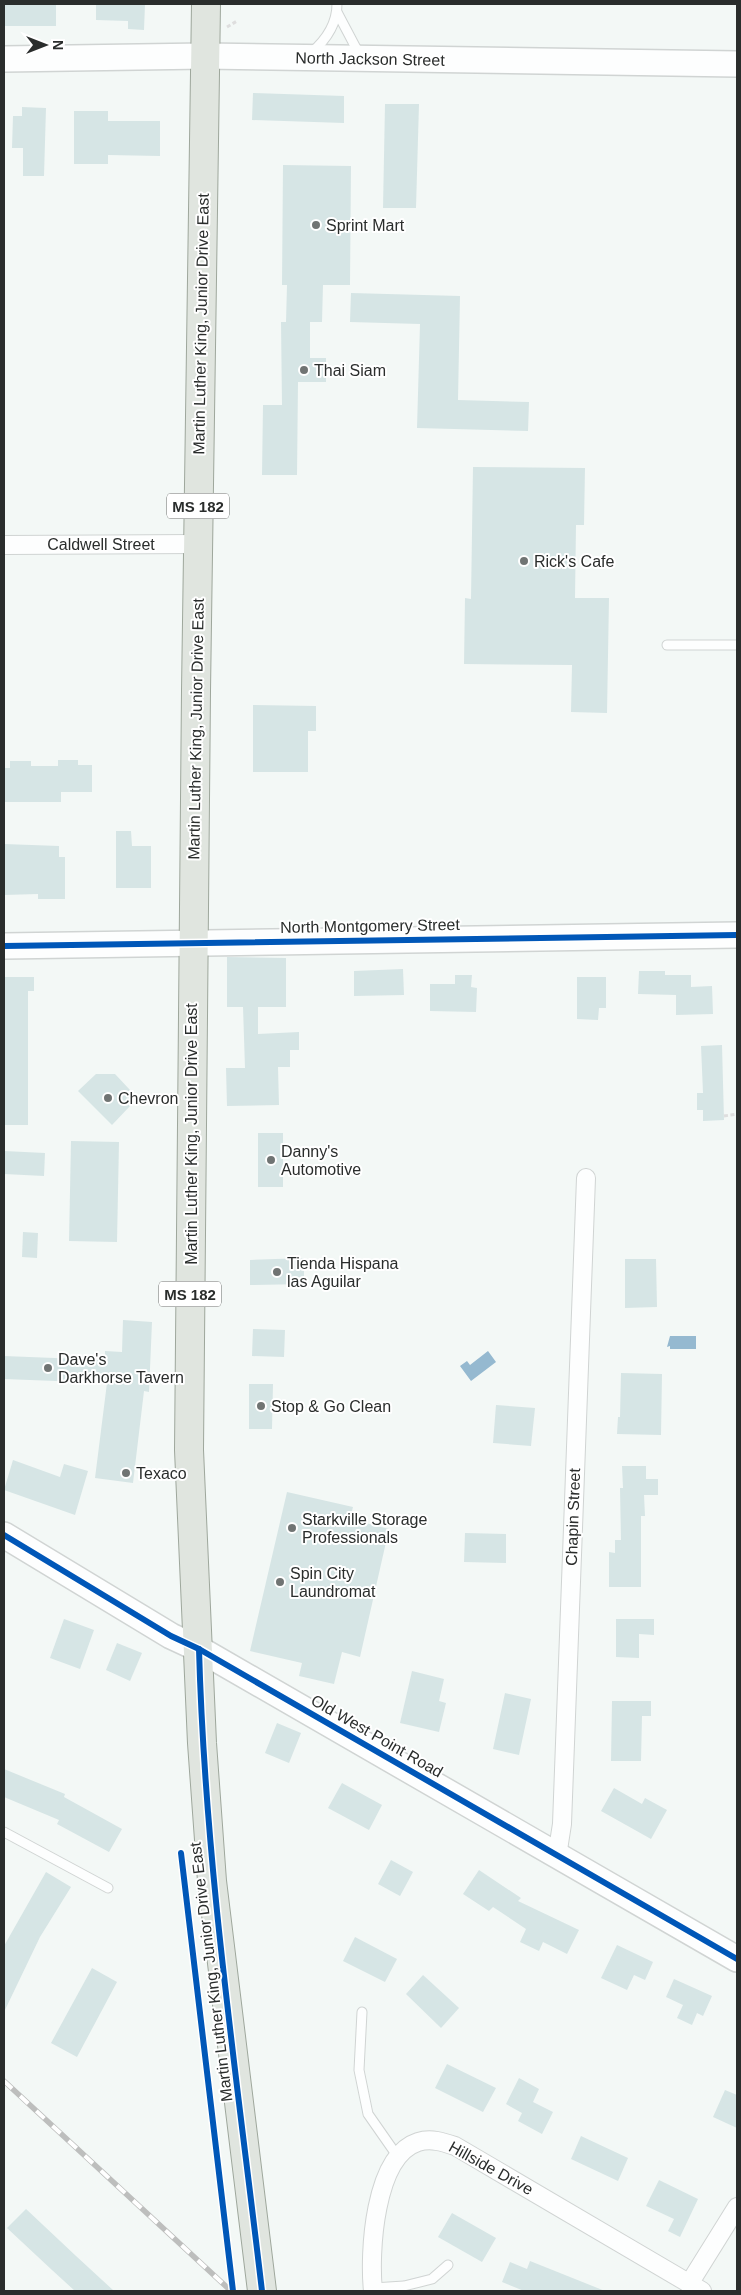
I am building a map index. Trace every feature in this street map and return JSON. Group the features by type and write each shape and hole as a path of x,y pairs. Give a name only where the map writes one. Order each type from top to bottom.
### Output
{"main road":[{"name":"Martin Luther King, Junior Drive East","path":"206,4 193,942 189,1450 202,1743 212,1881 262,2291"}],"street":[{"name":"North Jackson Street","path":"4,59 205,56 737,64"},
{"name":"Caldwell Street","path":"4,544 198,544"},
{"name":"North Montgomery Street","path":"4,946 737,935"},
{"name":"Chapin Street","path":"557,1856 562,1824 586,1178"},
{"name":"Old West Point Road","path":"4,1535 171,1636 199,1650 737,1959"},
{"name":"Hillside Drive","path":"373,2290 371,2252 377,2212 386,2177 398,2156 417,2142 437,2140 455,2146 696,2288"},
{"path":"696,2288 737,2207"}],"lane":[{"path":"306,58 329,33 337,8"},
{"path":"337,8 356,48 367,58"},
{"path":"667,645 737,645"},
{"path":"4,1832 108,1888"},
{"path":"362,2012 359,2070 368,2114 398,2156"},
{"path":"373,2290 404,2286 432,2279 448,2265"}],"path":[{"path":"724,1116 737,1114"}],"water":[{"path":"670,1336 696,1336 696,1349 670,1349 670,1346 667,1347"},
{"path":"488,1351 496,1362 471,1381 460,1366 467,1361 470,1365"}],"building":[{"path":"4,4 56,4 56,26 4,26"},
{"path":"96,4 145,4 144,30 128,29 128,21 96,20"},
{"path":"253,93 344,96 344,123 252,120"},
{"path":"385,104 419,104 416,208 383,208"},
{"path":"22,107 46,108 44,176 23,176 23,148 12,148 13,116 22,116"},
{"path":"74,111 108,111 108,121 160,121 160,156 108,155 108,164 74,164"},
{"path":"283,165 351,166 350,285 323,285 322,322 310,322 310,358 326,358 326,382 298,382 297,475 262,475 263,405 282,405 281,322 286,322 287,285 282,285"},
{"path":"351,293 460,296 458,400 529,402 528,431 417,428 420,324 350,322"},
{"name":"Rick's Cafe","path":"473,467 585,468 584,525 576,525 575,598 609,598 607,713 571,712 572,665 464,664 465,598 471,599"},
{"path":"253,705 316,706 316,731 308,731 308,772 253,772"},
{"path":"58,760 78,760 78,765 92,765 92,792 61,792 61,802 4,802 4,768 10,768 10,761 31,761 31,766 58,766"},
{"path":"116,831 131,831 132,846 151,846 151,888 116,888"},
{"path":"4,844 59,846 59,857 65,857 65,899 38,899 38,894 4,895"},
{"path":"227,957 286,958 286,1007 258,1007 258,1034 299,1032 299,1050 290,1050 290,1067 278,1067 279,1105 227,1106 226,1068 245,1068 243,1007 227,1007"},
{"path":"403,969 404,995 354,996 354,971"},
{"path":"639,971 665,971 665,975 691,975 691,987 712,986 713,1014 676,1015 676,995 638,994"},
{"path":"455,975 472,975 471,987 477,988 476,1012 430,1011 430,984 455,984"},
{"path":"4,977 34,977 34,991 28,991 28,1125 4,1125"},
{"path":"577,977 606,977 606,1008 599,1008 598,1020 577,1019"},
{"path":"722,1045 724,1120 703,1121 703,1110 697,1110 697,1093 703,1093 701,1046"},
{"name":"Chevron","path":"96,1074 115,1074 130,1090 130,1106 112,1125 78,1091"},
{"name":"Danny's Automotive","path":"258,1133 283,1133 283,1187 258,1187"},
{"path":"71,1141 119,1142 117,1242 69,1241"},
{"path":"4,1151 45,1153 44,1176 4,1174"},
{"path":"23,1232 38,1233 37,1258 22,1257"},
{"name":"Tienda Hispana las Aguilar","path":"304,1258 304,1284 250,1285 250,1260"},
{"path":"625,1259 656,1259 657,1307 625,1308"},
{"path":"123,1320 152,1322 149,1392 144,1391 133,1483 95,1478 107,1383 4,1379 4,1356 105,1360 105,1351 122,1352"},
{"path":"253,1329 285,1330 284,1357 252,1356"},
{"path":"621,1373 662,1374 661,1435 617,1434 618,1417 620,1417"},
{"name":"Stop & Go Clean","path":"249,1384 273,1384 272,1429 249,1429"},
{"path":"496,1405 535,1408 531,1446 493,1443"},
{"path":"13,1460 60,1477 64,1464 88,1471 75,1515 4,1490"},
{"path":"622,1466 646,1466 646,1479 658,1479 658,1495 644,1495 645,1516 641,1516 641,1587 609,1587 609,1552 615,1553 615,1540 621,1540 620,1488 623,1488"},
{"path":"287,1492 353,1507 350,1519 389,1529 360,1657 342,1652 334,1684 299,1676 302,1663 250,1651"},
{"path":"465,1533 506,1534 506,1563 464,1562"},
{"path":"64,1619 94,1630 80,1669 50,1658"},
{"path":"616,1619 654,1619 654,1635 639,1634 639,1658 616,1657"},
{"path":"117,1643 142,1653 130,1681 106,1670"},
{"path":"412,1671 444,1679 439,1701 446,1703 439,1732 400,1723"},
{"path":"505,1693 531,1699 519,1755 493,1749"},
{"path":"612,1701 651,1701 651,1716 642,1716 641,1761 611,1761"},
{"path":"277,1723 301,1733 289,1763 265,1753"},
{"path":"4,1769 65,1794 64,1797 122,1829 109,1852 57,1824 59,1820 4,1797"},
{"path":"342,1783 382,1805 369,1830 328,1808"},
{"path":"614,1788 642,1804 645,1798 667,1810 651,1839 601,1811"},
{"path":"391,1860 413,1872 400,1896 378,1884"},
{"path":"479,1870 521,1898 518,1901 579,1930 567,1954 543,1942 539,1951 520,1942 526,1929 493,1907 489,1911 463,1894"},
{"path":"46,1872 71,1887 40,1937 4,2012 4,1946"},
{"path":"355,1937 397,1959 385,1982 343,1961"},
{"path":"617,1945 653,1962 645,1980 634,1975 627,1990 601,1978"},
{"path":"92,1968 117,1982 77,2057 51,2043"},
{"path":"423,1975 459,2008 441,2028 406,1994"},
{"path":"674,1979 712,1996 703,2016 697,2013 692,2025 677,2018 683,2005 666,1997"},
{"path":"447,2064 496,2088 483,2112 435,2088"},
{"path":"519,2078 539,2089 533,2102 553,2112 542,2134 518,2121 522,2113 506,2104"},
{"path":"725,2090 737,2095 737,2128 713,2117"},
{"path":"581,2136 628,2158 618,2181 571,2159"},
{"path":"659,2180 698,2199 680,2237 668,2231 674,2219 646,2206"},
{"path":"26,2209 114,2291 75,2291 52,2270 7,2228"},
{"path":"452,2213 496,2238 482,2262 438,2237"},
{"path":"530,2261 605,2291 524,2291 502,2282 510,2262 527,2269"}],"railway":[{"path":"4,2081 231,2291"}],"cycle path":[{"path":"4,946 737,935"},
{"path":"4,1535 171,1636 199,1649 737,1959"},
{"path":"199,1649 202,1730 215,1891 262,2291"},
{"path":"181,1853 233,2291"}],"place":[{"name":"Sprint Mart","path":"316,225"},
{"name":"Thai Siam","path":"304,370"},
{"name":"Rick's Cafe","path":"524,561"},
{"name":"Chevron","path":"108,1098"},
{"name":"Danny's Automotive","path":"271,1160"},
{"name":"Tienda Hispana las Aguilar","path":"277,1272"},
{"name":"Dave's Darkhorse Tavern","path":"48,1368"},
{"name":"Stop & Go Clean","path":"261,1406"},
{"name":"Texaco","path":"126,1473"},
{"name":"Starkville Storage Professionals","path":"292,1528"},
{"name":"Spin City Laundromat","path":"280,1582"}]}
